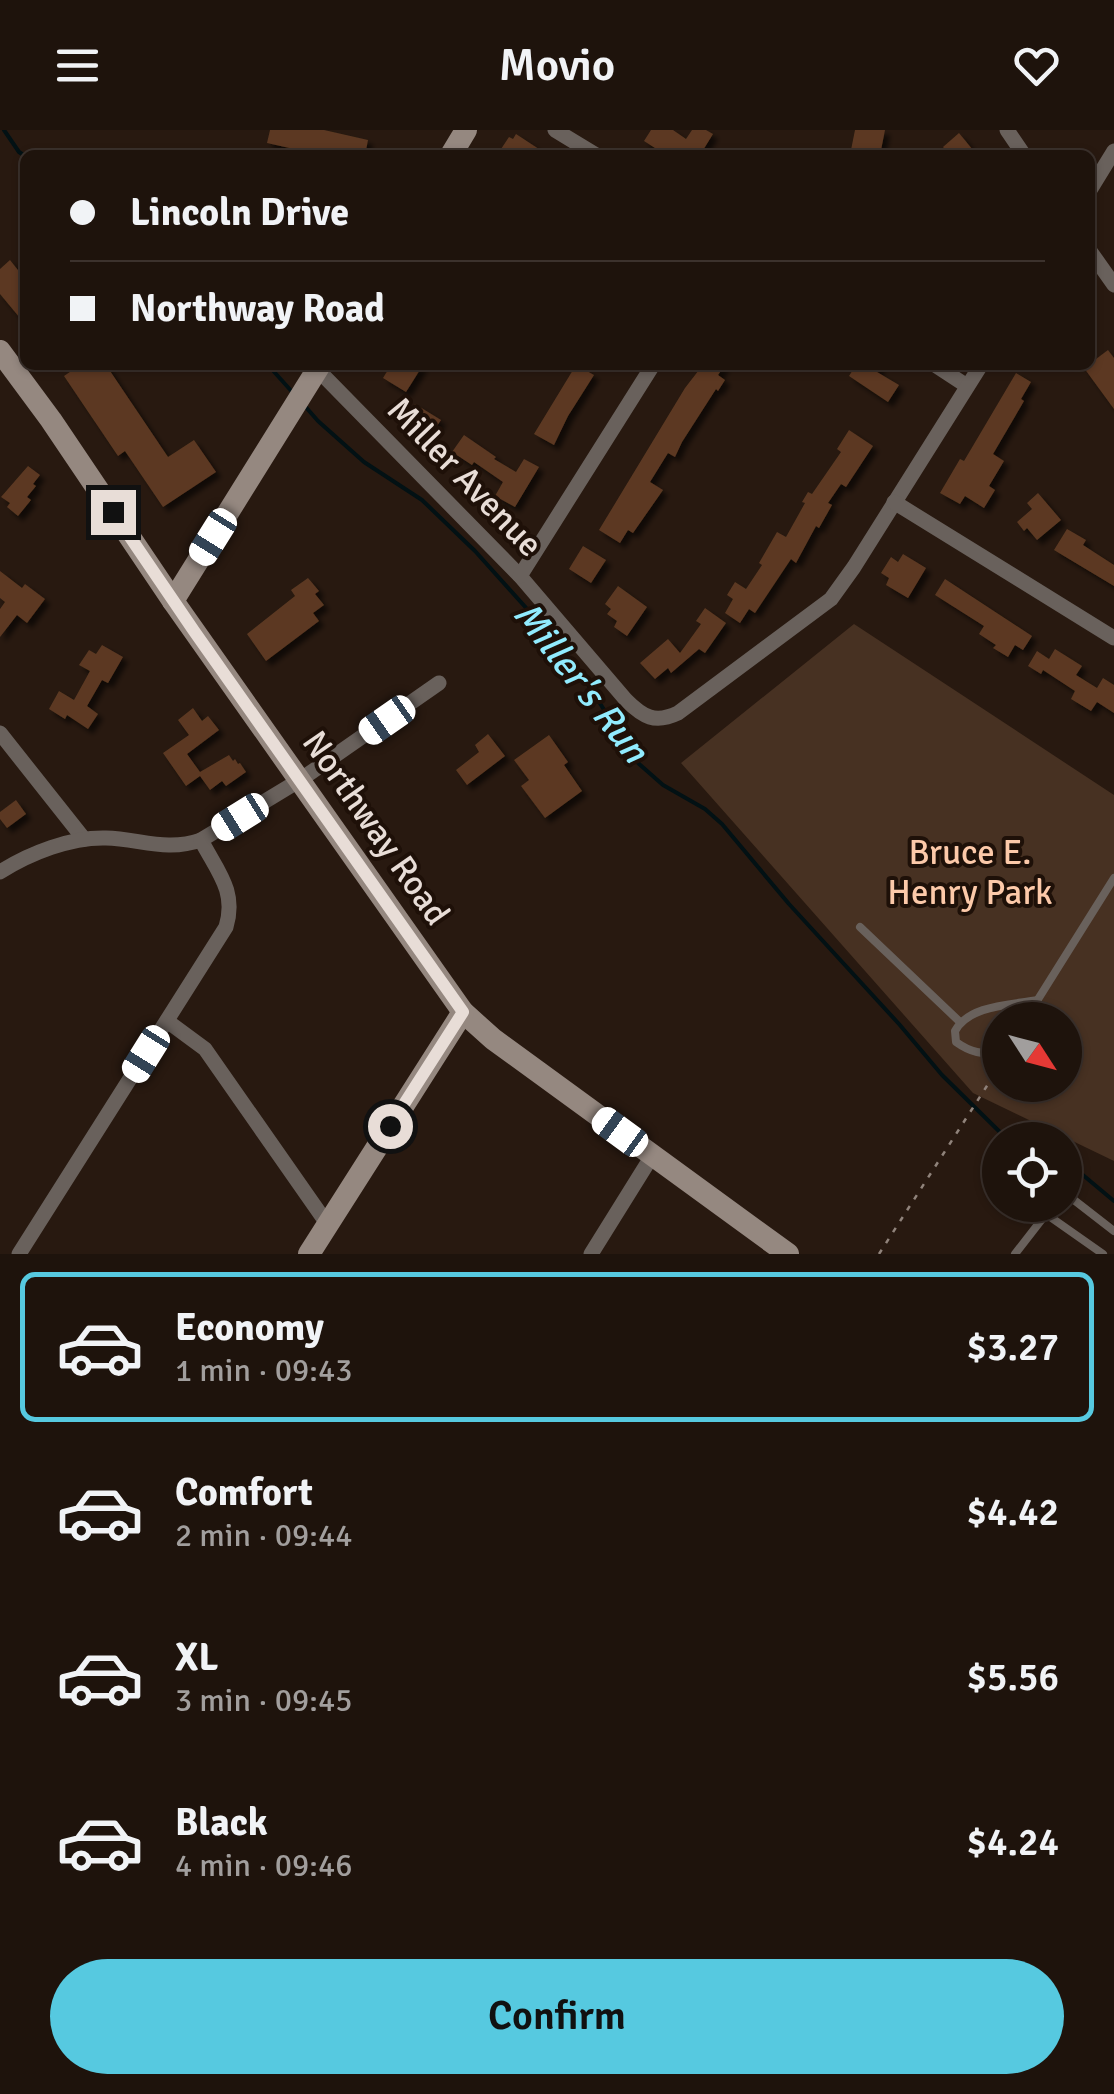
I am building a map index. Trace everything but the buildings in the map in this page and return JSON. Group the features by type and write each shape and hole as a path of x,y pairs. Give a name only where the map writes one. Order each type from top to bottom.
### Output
{"street":[{"path":"555,130 588,150"},
{"path":"1095,182 1114,151"},
{"path":"1095,258 1114,286"},
{"name":"Northway Road","path":"0,351 463,1012 493,1039 788,1254"},
{"path":"520,576 649,370"},
{"path":"943,370 967,386"},
{"path":"977,370 894,502 1114,638"},
{"path":"173,601 315,373"},
{"name":"Miller Avenue","path":"315,373 520,576 626,700 648,718 659,720 678,713 831,600 894,502"},
{"path":"0,872 32,856 84,839 171,847 201,840 300,780 439,683"},
{"path":"0,733 84,839"},
{"path":"19,1254 226,928 230,895 201,840"},
{"path":"309,1254 463,1012"},
{"path":"167,1020 205,1049 328,1225"},
{"path":"591,1254 652,1156"}],"lane":[{"path":"982,1053 956,1042 955,1031 960,1022 996,1007 1038,1000 1114,878"},
{"path":"860,927 960,1022"},
{"path":"1082,1206 1114,1231"},
{"path":"1019,1253 1040,1222"},
{"path":"1057,1222 1103,1254"}],"path":[{"path":"879,1254 982,1094"}],"green space":[{"name":"Bruce E. Henry Park","path":"854,624 1114,795 1114,1161 1082,1146 1082,1122 1033,1122 992,1102 1082,1102 1082,1002 982,1002 982,1097 973,1093 681,763"}],"waterway":[{"name":"Miller's Run","path":"4,130 20,153"},
{"name":"Miller's Run","path":"272,370 294,394"},
{"name":"Miller's Run","path":"304,405 364,462 422,500 475,551 546,630 587,683 638,763 663,785 705,809 722,824 942,1075 990,1122"},
{"name":"Miller's Run","path":"1082,1174 1114,1201"}],"route":[{"path":"113,512 463,1012 390,1126"}]}
